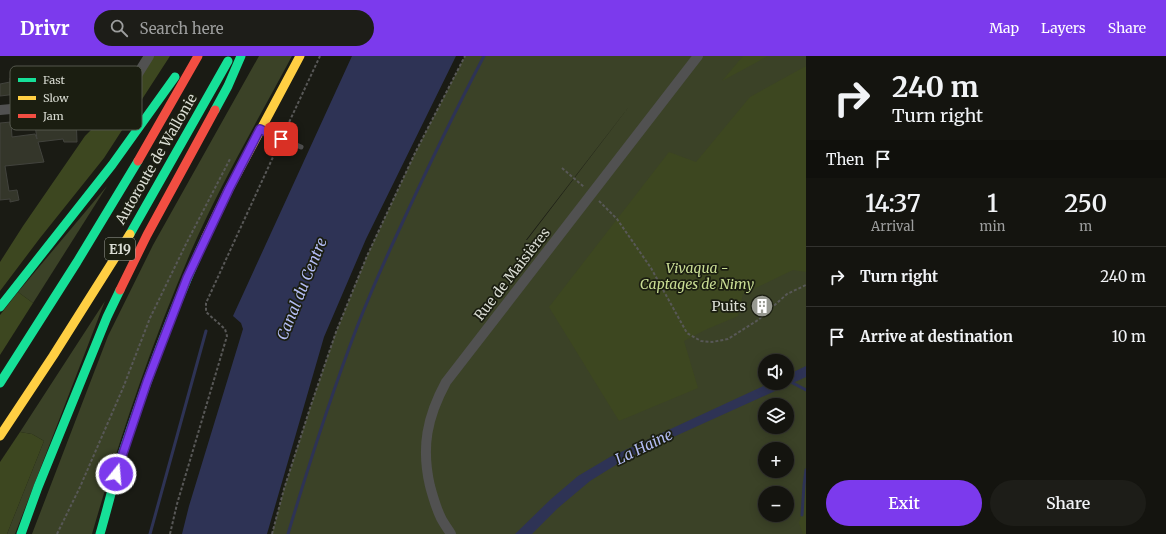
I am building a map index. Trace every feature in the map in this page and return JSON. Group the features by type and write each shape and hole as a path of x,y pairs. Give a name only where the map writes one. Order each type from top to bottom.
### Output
{"main road":[{"path":"142,125 189,56"},
{"name":"Autoroute de Wallonie","path":"0,383 105,219 158,129 198,56"},
{"name":"Autoroute de Wallonie","path":"0,436 53,356 130,234 231,56"},
{"path":"21,534 41,480 108,317 147,235 228,86 241,56"},
{"path":"100,534 123,454 147,382 187,278 229,189 300,56"},
{"path":"0,307 83,203 138,130"}],"street":[{"path":"142,67 149,56"},
{"name":"Rue de Maisières","path":"451,534 441,518 435,504 427,474 427,433 438,397 446,382 698,56"},
{"path":"0,110 10,109"}],"lane":[{"path":"260,129 301,148"}],"path":[{"path":"170,534 177,504 227,336 225,329 206,312 206,303 320,56"},
{"path":"272,534 284,489 336,332 376,236 415,153 465,56"},
{"path":"562,168 592,193 617,219 651,268 687,333 701,341 712,342 728,339 758,320 787,294 806,285"}],"green space":[{"path":"149,56 170,56 142,99 142,67"},
{"path":"259,56 292,56 215,200 177,284 150,354 92,534 32,534 108,336 153,245"},
{"path":"465,56 806,56 806,534 272,534 284,489 310,408 336,332 367,256 415,153","holes":["631,104 527,240 526,240"]},
{"path":"743,56 768,56 722,81"},
{"name":"Vivaqua - Captages de Nimy","path":"806,66 806,272 793,270 743,294 738,316 684,341 698,388 619,421 549,307 669,152 696,162 750,97"},
{"path":"91,130 122,130 104,158 0,291 0,262 85,136"},
{"path":"107,186 33,303 18,292"},
{"path":"18,292 33,303 0,355 0,315"},
{"path":"105,301 15,534 7,534 44,441 32,434 20,432"},
{"path":"20,432 32,434 44,441 7,534 0,534 0,462"},
{"path":"806,470 806,534 803,534 799,523 802,511"}],"water":[{"name":"Canal du Centre","path":"352,56 456,56 366,239 324,337 267,534 182,534 189,506 243,329 241,323 233,316"},
{"path":"806,366 806,377 794,382 794,372"},
{"name":"La Haine","path":"758,389 758,390 777,390 627,458 590,481 558,508 532,534 515,534 551,499 578,476 610,457"}],"building":[{"path":"10,82 10,95 0,96 0,84"},
{"path":"10,122 12,137 35,134 37,139 36,130 77,130 77,142 64,142 63,139 38,142 44,162 5,166 9,191 17,190 19,200 10,202 10,199 0,200 0,123"},
{"name":"Puits","path":"766,299 770,308 759,314 754,305"}],"waterway":[{"path":"288,534 329,404 367,302 430,164 484,56"},
{"path":"150,534 206,331"},
{"path":"794,384 806,390"},
{"path":"802,515 806,470"}],"traffic: fast":[{"path":"215,110 228,86 241,56"},
{"path":"130,234 228,61"},
{"path":"142,123 175,77"},
{"path":"0,307 112,165 137,130"},
{"path":"0,383 77,262 138,161"},
{"path":"100,534 120,461 149,376 170,319 206,237"},
{"path":"21,534 38,487 107,317 120,290"}],"traffic: slow":[{"path":"206,237 229,189 300,56"},
{"path":"0,436 53,356 130,234"}],"traffic: jam":[{"path":"138,161 198,56"},
{"path":"120,290 147,235 215,110"}],"place":[{"name":"Puits","path":"762,306"}],"route":[{"path":"116,474 147,382 187,278 229,189 260,129 281,139"}]}
